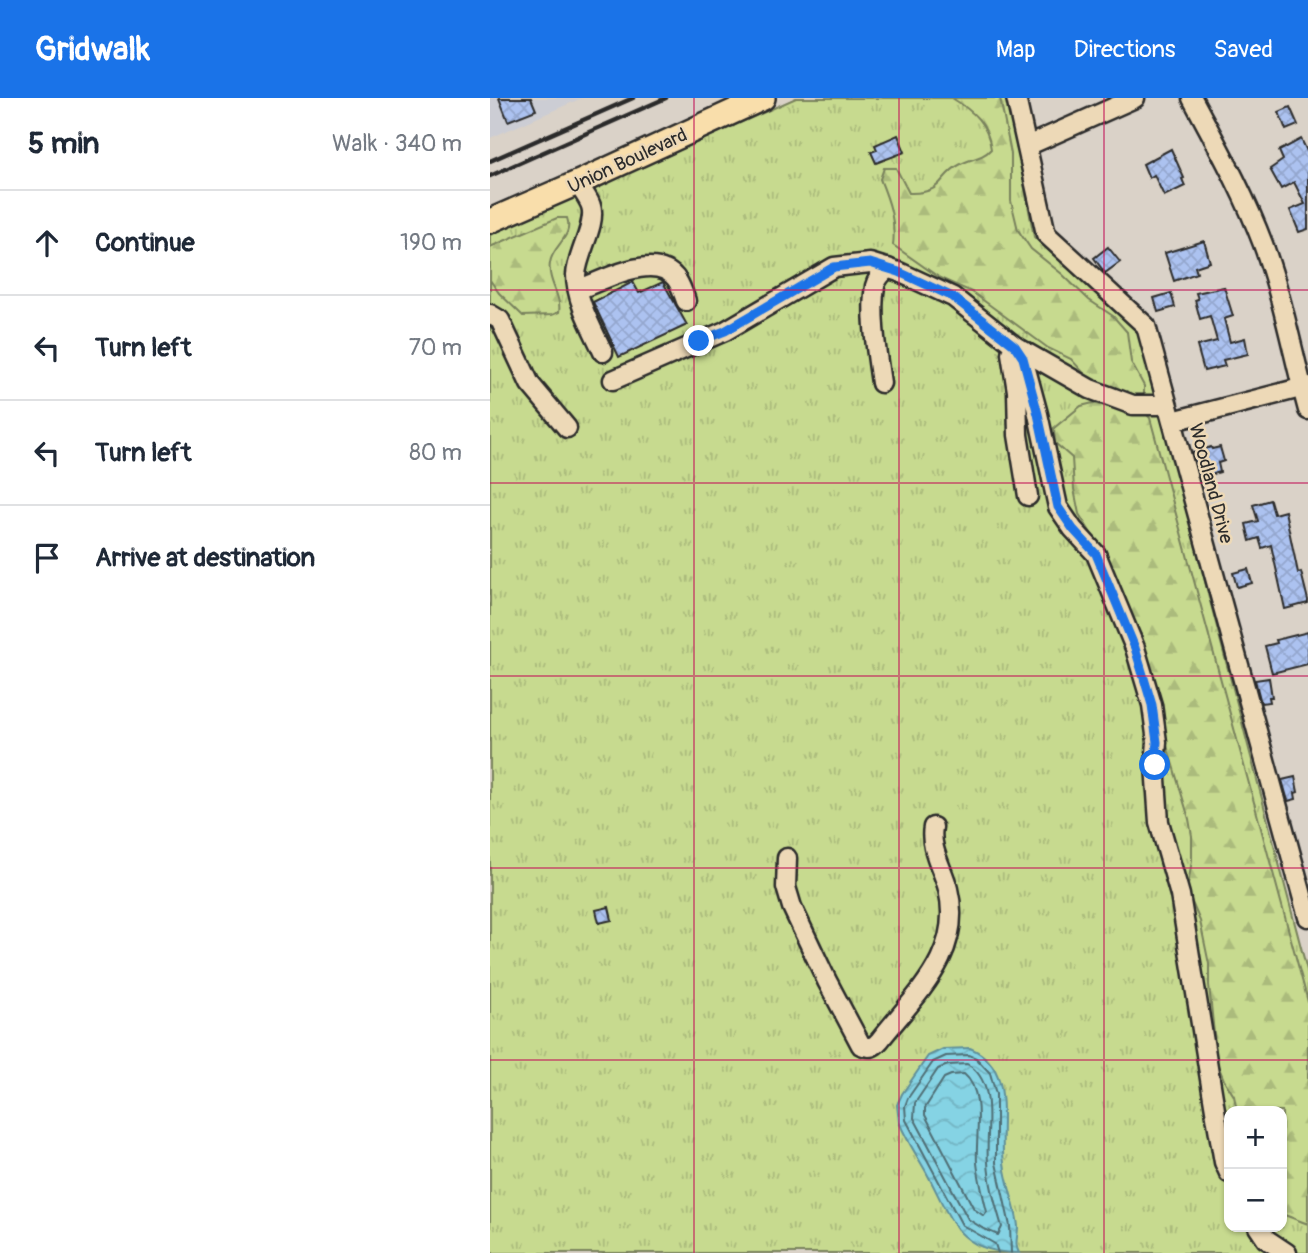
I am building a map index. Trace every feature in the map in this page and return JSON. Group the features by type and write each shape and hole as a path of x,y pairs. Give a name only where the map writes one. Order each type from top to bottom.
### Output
{"main road":[{"name":"Union Boulevard","path":"490,221 763,98"}],"street":[{"name":"Woodland Drive","path":"1016,98 1046,234 1146,326 1308,916"},
{"path":"1027,146 1135,98"},
{"path":"1192,98 1262,241 1279,291 1305,387 1308,410"},
{"path":"578,183 593,214 578,260 576,278 590,325 603,352"},
{"path":"613,380 725,331 834,267 870,263 888,268 953,297 1011,342 1090,390 1133,405 1159,405"},
{"path":"578,290 637,268 656,269 665,270 680,283 686,302"},
{"path":"881,383 875,338 875,286 879,276 888,268"},
{"path":"490,314 500,320 530,384 567,428"},
{"path":"1011,342 1017,391 1018,435 1028,496"},
{"path":"1011,342 1023,358 1058,507 1073,529 1096,554 1135,648 1152,705 1157,742 1155,765 1159,822 1180,895 1214,1109 1227,1169"},
{"path":"1173,421 1305,387"},
{"path":"787,858 786,887 792,906 861,1045 868,1048 875,1046 929,978 945,951 951,931 953,911 943,872 931,841 933,827"},
{"path":"1261,1232 1266,1239 1287,1253"}],"shaded area":[{"path":"490,98 582,98 490,138"}],"green space":[{"path":"796,98 1008,98 1034,237 1140,334 1308,974 1308,1253 490,1253 490,235"},
{"path":"952,98 1000,98 1011,154 1011,201 1018,230 1031,249 1089,300 1113,316 1127,332 1131,362 1144,386 1144,400 1092,382 1071,359 1048,348 972,292 940,278 893,245 891,211 880,179 884,168 896,168 909,193 921,193 935,187 953,169 991,149 983,125 967,108"},
{"path":"557,218 567,218 568,225 568,231 554,251 550,263 559,312 552,315 523,316 499,293 490,280 490,247"},
{"path":"1093,403 1113,408 1139,407 1150,418 1308,1002 1308,1224 1287,1216 1287,1106 1236,1106 1234,1096 1217,1063 1209,964 1200,921 1187,891 1192,860 1192,836 1163,732 1142,636 1121,606 1101,549 1079,514 1072,458 1055,443 1054,428 1081,406"}],"water":[{"path":"970,1048 985,1057 1000,1083 1004,1163 1017,1220 1016,1243 1019,1253 981,1246 957,1229 899,1122 897,1105 928,1056 943,1049"}],"building":[{"path":"499,98 531,98 536,110 508,121"},
{"path":"1290,107 1298,125 1286,130 1279,112"},
{"path":"898,135 905,152 876,163 871,152 877,150 875,145"},
{"path":"1301,139 1308,153 1308,229 1299,232 1290,210 1305,204 1294,182 1281,189 1270,169 1283,160 1279,151"},
{"path":"1171,149 1185,186 1164,196 1154,175 1149,178 1143,164"},
{"path":"1204,241 1210,262 1195,267 1197,273 1174,281 1165,253"},
{"path":"1108,247 1120,262 1105,273 1094,258"},
{"path":"633,282 639,293 663,282 687,325 619,357 593,302"},
{"path":"1224,287 1233,316 1224,319 1230,342 1245,338 1248,354 1223,360 1225,366 1204,371 1197,346 1217,341 1210,316 1200,319 1196,293"},
{"path":"1171,293 1175,307 1158,312 1154,298"},
{"path":"1220,447 1224,461 1218,463 1220,472 1199,478 1193,453"},
{"path":"1270,500 1274,514 1285,511 1298,573 1301,572 1308,600 1308,603 1285,609 1271,545 1262,548 1259,538 1250,541 1246,524 1258,521 1253,505"},
{"path":"1248,569 1252,583 1237,587 1233,573"},
{"path":"1308,632 1308,664 1272,673 1265,646 1277,643 1276,640"},
{"path":"1269,678 1272,697 1269,697 1270,702 1261,703 1255,680"},
{"path":"1295,777 1298,792 1295,793 1296,799 1288,801 1282,780"},
{"path":"609,907 612,920 599,923 596,910"}],"railway":[{"path":"490,161 633,98"},
{"path":"490,176 666,98"}],"route":[{"path":"699,341 725,331 834,267 870,263 899,272 953,297 1015,346 1023,358 1038,414 1058,507 1073,529 1096,554 1135,648 1152,705 1157,742 1155,765"}]}
